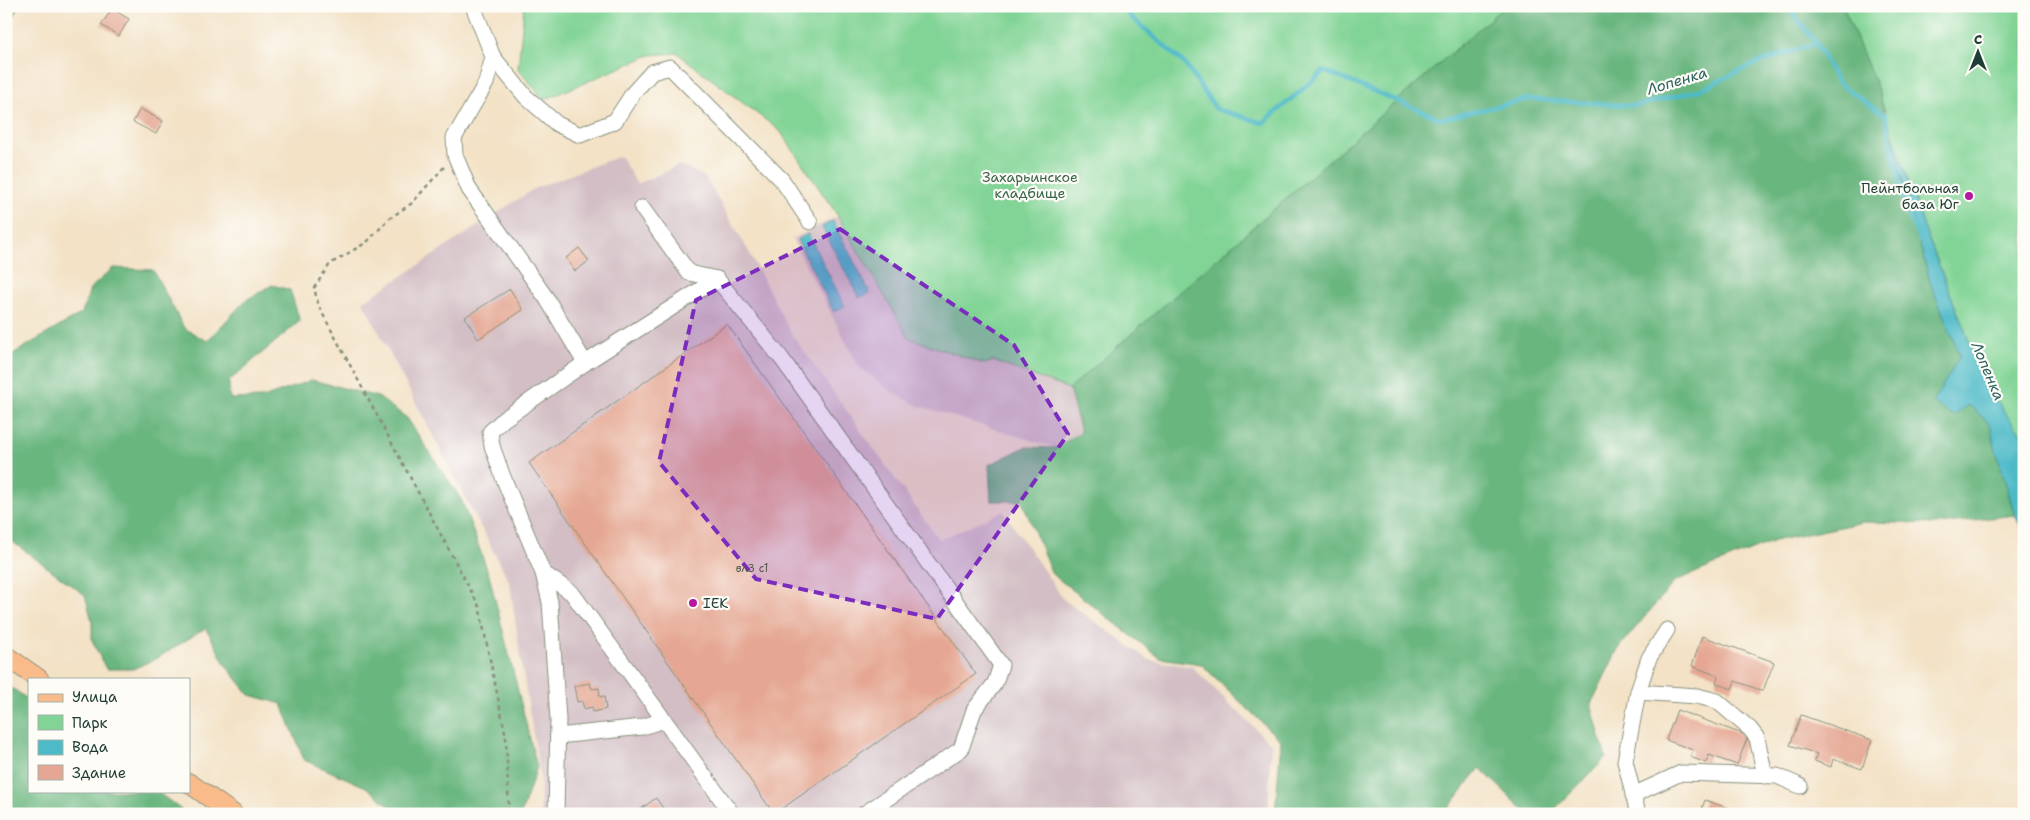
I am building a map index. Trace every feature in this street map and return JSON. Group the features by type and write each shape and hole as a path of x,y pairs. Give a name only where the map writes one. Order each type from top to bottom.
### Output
{"main road":[{"path":"6,656 38,678"},
{"path":"190,784 232,814"}],"lane":[{"path":"474,6 493,57 526,97 557,124 580,135 615,122 633,93 652,72 670,67 782,180 810,222"},
{"path":"493,57 486,83 454,138 455,155 469,189 547,299 585,363"},
{"path":"642,208 689,273 716,279 782,359 1001,665 995,683 974,710 961,749 864,814"},
{"path":"556,814 558,736 550,602 543,573 503,477 492,446 490,432 504,419 585,363 716,279"},
{"path":"543,573 572,593 732,814"},
{"path":"1638,814 1626,761 1638,692 1649,658 1667,630"},
{"path":"1638,692 1698,696 1717,701 1750,729 1757,738 1765,776"},
{"path":"558,736 642,727 664,720"},
{"path":"1633,795 1681,773 1777,776 1800,786"}],"path":[{"path":"455,155 412,202 390,218 367,242 330,264 314,288 319,308 480,606 506,736 509,814"}],"highlighted area":[{"path":"840,229 1014,345 1068,434 937,619 756,579 659,462 696,300"}],"shaded area":[{"path":"620,156 637,184 680,165 705,177 749,252 791,333 939,540 1003,511 1064,600 1149,660 1192,667 1271,744 1268,814 540,814 541,781 510,583 363,302 535,188"},
{"path":"838,216 909,338 993,360 1069,389 1081,432 1056,448 919,406 892,392 859,367 792,239"}],"green space":[{"name":"Захарьинское кладбище","path":"524,6 1505,6 1069,389 993,361 984,364 909,338 838,216 780,131 677,53 650,55 544,100 518,69"},
{"path":"1505,6 1843,6 1878,90 1931,285 1960,356 1933,402 1969,404 1990,424 2015,515 1940,524 1863,522 1774,541 1675,581 1618,649 1591,704 1606,758 1550,814 1528,814 1480,768 1444,814 1275,814 1281,741 1201,664 1160,658 1052,574 1022,501 991,501 989,465 1025,447 1056,448 1081,432 1069,389"},
{"name":"Пейнтбольная база Юг","path":"1843,6 2024,6 2024,436 2013,424 1986,384 1925,230 1878,90"},
{"path":"113,268 153,270 184,328 207,341 246,300 272,285 290,290 300,321 229,381 230,399 263,398 312,380 378,397 407,418 462,501 489,575 537,767 521,814 400,814 366,787 304,760 282,704 250,695 226,666 206,628 157,658 133,669 106,669 92,640 92,621 85,595 6,537 6,358 82,313 90,289"},
{"path":"6,684 28,699 28,792 157,792 187,814 6,814"}],"water":[{"path":"1885,115 1925,230 1986,384 2013,424 2024,436 2024,534 2015,515 1990,424 1969,405 1953,416 1933,402 1960,356 1931,285"},
{"path":"833,221 870,293 859,298 822,227"},
{"path":"808,234 845,306 834,312 797,240"}],"building":[{"path":"6,6 18,6 11,18 6,15"},
{"path":"112,9 129,19 119,36 101,25"},
{"path":"140,109 163,121 156,134 133,122"},
{"path":"579,248 589,261 575,271 566,258"},
{"path":"510,289 523,310 478,339 465,317"},
{"path":"727,324 976,674 774,814 529,463"},
{"path":"1702,636 1774,662 1763,691 1735,681 1732,689 1716,683 1718,676 1692,666"},
{"path":"590,683 592,689 599,688 600,697 604,696 606,709 593,712 592,707 584,709 582,701 577,702 574,686"},
{"path":"1677,710 1748,736 1737,765 1709,755 1706,763 1690,757 1693,750 1666,740"},
{"path":"1801,715 1872,740 1862,769 1833,759 1831,767 1814,761 1817,754 1790,745"},
{"path":"656,798 667,814 634,814"},
{"path":"1705,800 1742,813 1742,814 1700,814"}],"waterway":[{"name":"Лопенка","path":"1124,6 1131,17 1185,64 1216,109 1263,123 1324,71 1441,119 1529,99 1636,106 1700,90 1752,65 1816,43"},
{"name":"Лопенка","path":"1787,6 1816,43 1837,82 1885,115 1905,207 1920,241"}],"place":[{"name":"Пейнтбольная база Юг","path":"1969,196"},
{"name":"IEK","path":"693,603"}]}
